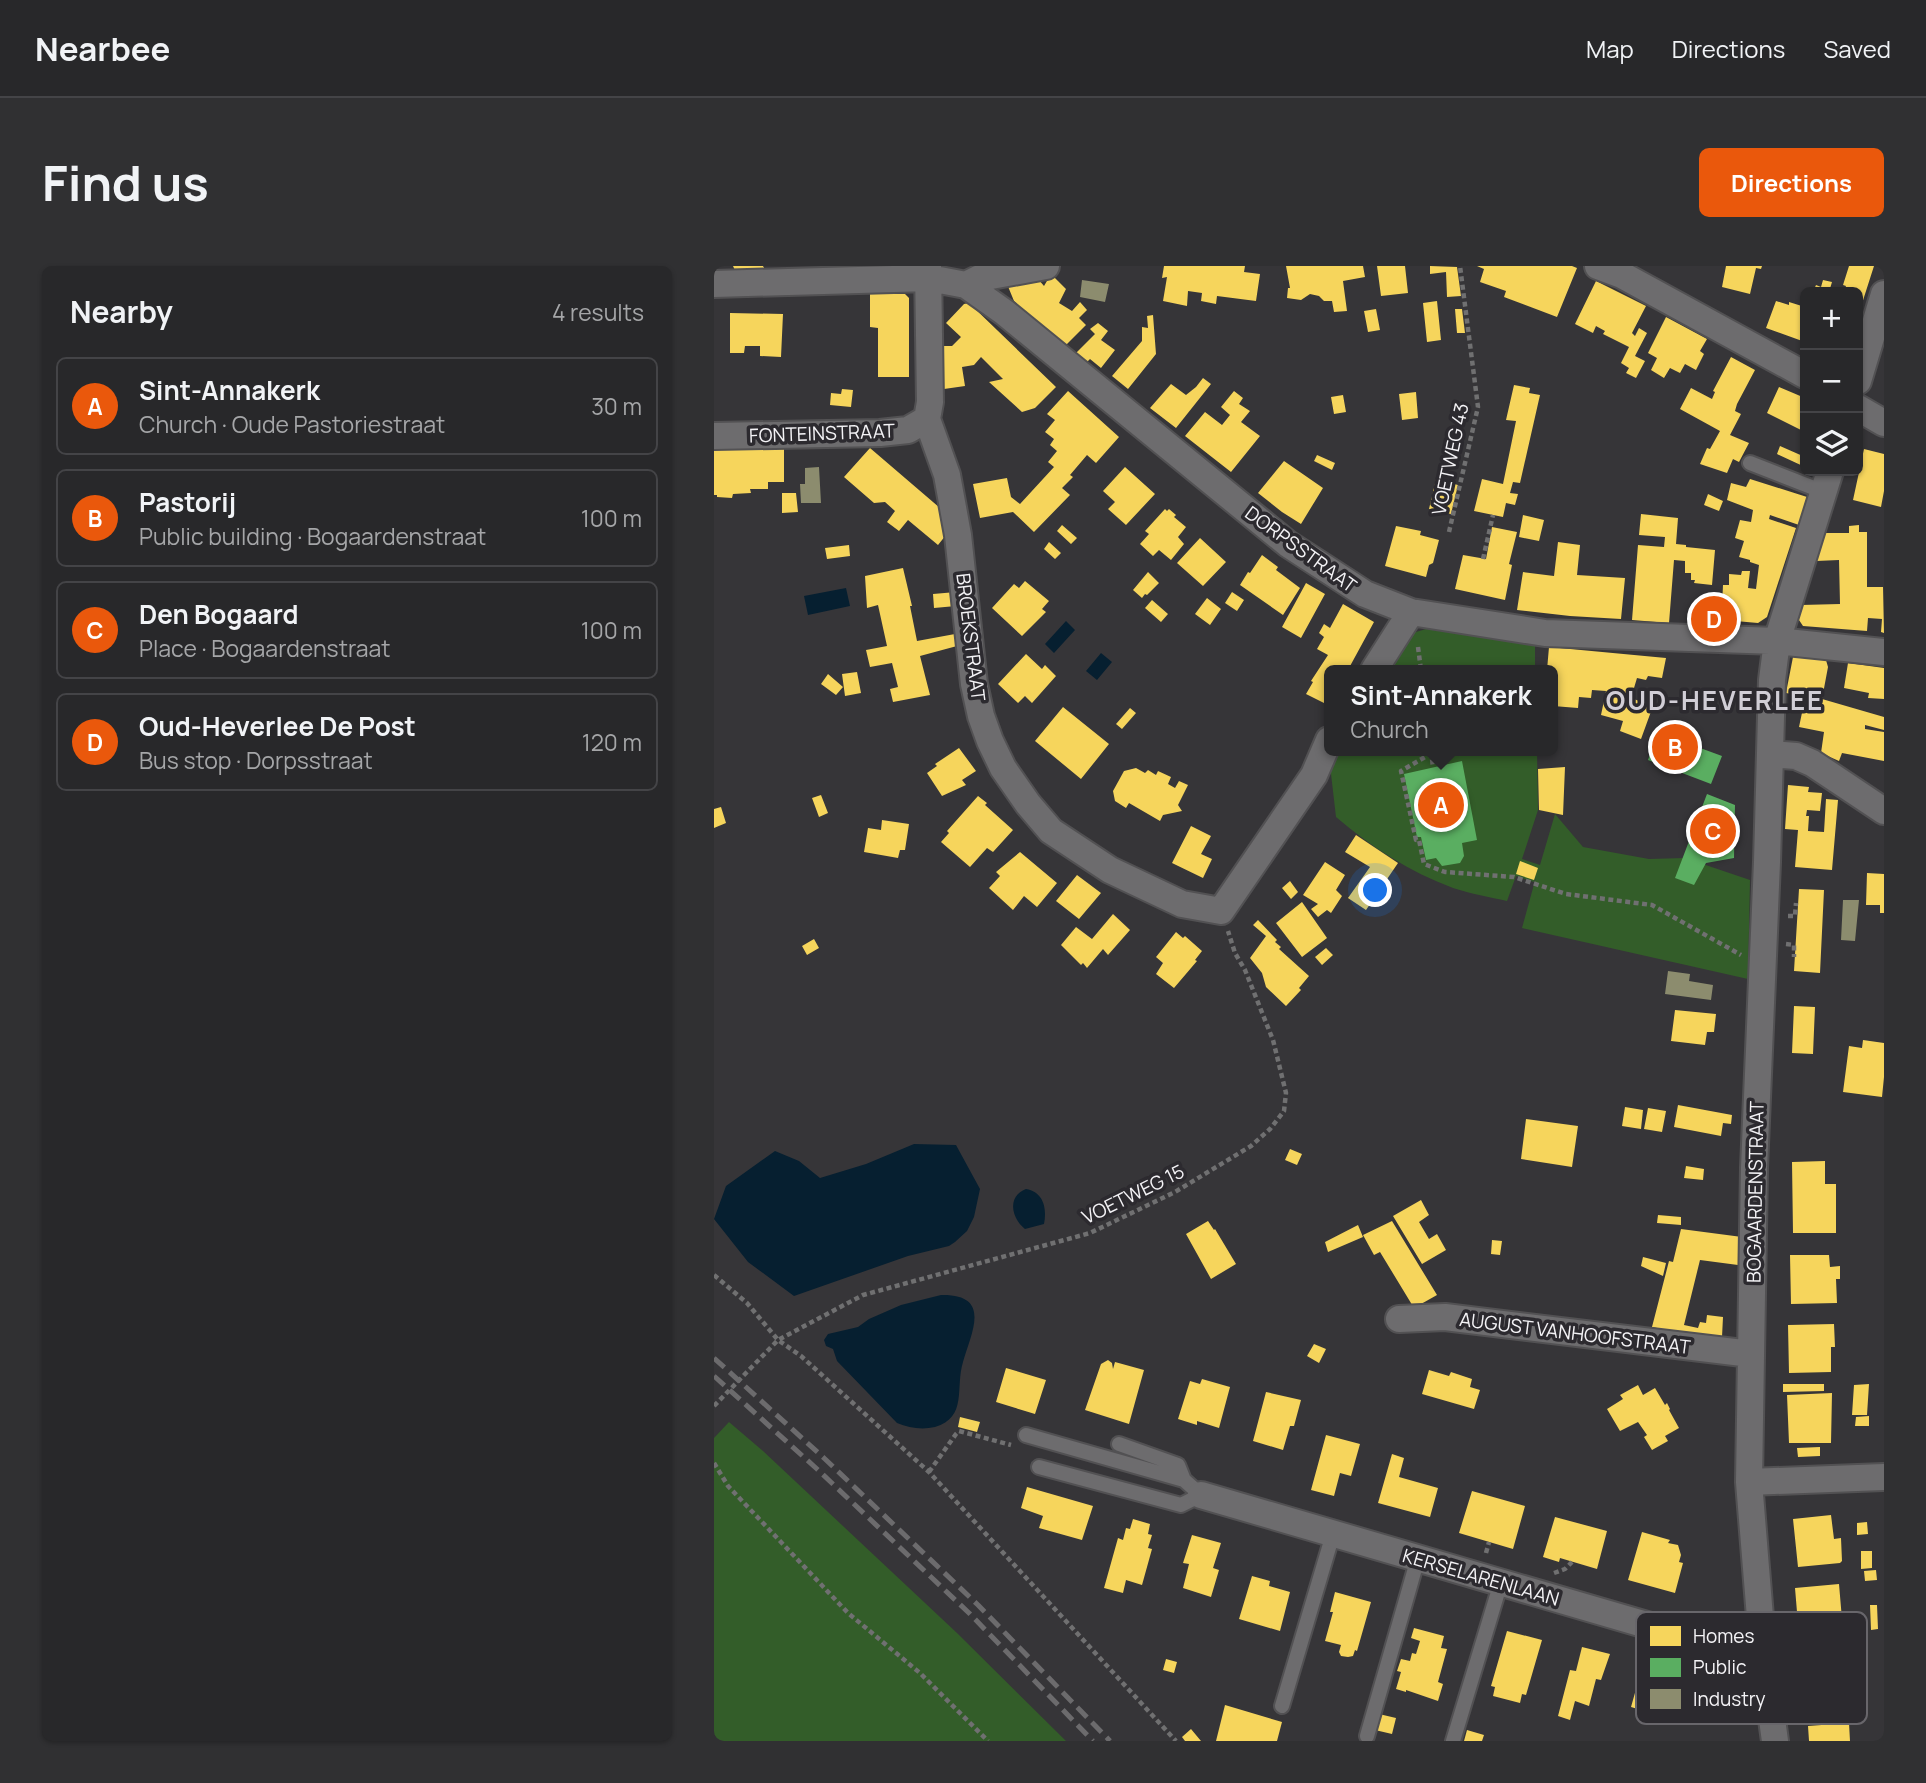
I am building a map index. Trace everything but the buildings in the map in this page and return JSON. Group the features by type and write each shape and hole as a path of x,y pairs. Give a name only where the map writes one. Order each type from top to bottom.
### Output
{"street":[{"path":"966,285 979,278 1046,266"},
{"path":"1598,266 1622,275 1800,372"},
{"name":"DORPSSTRAAT","path":"714,284 928,272 966,285 1004,312 1288,544 1365,594 1420,613 1545,633 1777,641 1884,652"},
{"name":"BROEKSTRAAT","path":"928,272 930,402 927,419 947,475 958,535 976,695 990,741 1003,768 1051,831 1110,870 1182,904 1221,911"},
{"path":"1863,364 1884,294"},
{"name":"FONTEINSTRAAT","path":"714,436 880,433 908,430 927,419"},
{"name":"BOGAARDENSTRAAT","path":"1760,1612 1749,1482 1754,1168 1772,680 1777,641 1827,481"},
{"path":"1378,665 1420,613"},
{"path":"1221,911 1314,775 1324,752"},
{"path":"1770,754 1796,756 1812,763 1884,811"},
{"name":"AUGUST VANHOOFSTRAAT","path":"1399,1320 1446,1317 1751,1354"},
{"path":"1749,1482 1884,1477"},
{"name":"KERSELARENLAAN","path":"1193,1488 1334,1534 1636,1622"}],"lane":[{"path":"1749,463 1827,481"},
{"path":"1026,1435 1193,1488"},
{"path":"1119,1444 1178,1465 1193,1488"},
{"path":"1039,1467 1181,1505 1193,1488"},
{"path":"1282,1706 1334,1534"},
{"path":"1367,1736 1418,1559"},
{"path":"1453,1741 1501,1582"}],"path":[{"name":"VOETWEG 43","path":"1449,532 1478,407 1460,266"},
{"path":"1483,559 1493,515"},
{"path":"1425,756 1401,771 1424,864 1445,872 1514,877 1566,894 1652,905 1742,956"},
{"path":"1432,756 1433,767"},
{"path":"1795,916 1796,903"},
{"name":"VOETWEG 15","path":"714,1406 778,1340 863,1295 1090,1233 1175,1192 1251,1146 1270,1129 1284,1111 1286,1093 1273,1040 1245,970 1235,953 1221,911"},
{"path":"1794,945 1794,957"},
{"path":"714,1275 747,1303 778,1340 801,1356 929,1472 1176,1741"},
{"path":"714,1463 728,1486 848,1613 920,1673 988,1741"},
{"path":"1485,1558 1489,1542"},
{"path":"1553,1573 1565,1569 1572,1562"}],"green space":[{"path":"1426,629 1535,645 1535,665 1385,665 1406,635"},
{"path":"1329,756 1537,756 1538,810 1522,859 1540,865 1555,814 1583,847 1649,859 1685,858 1750,880 1748,979 1522,928 1536,877 1534,882 1516,876 1507,901 1453,888 1406,866 1336,817"},
{"path":"729,1422 957,1633 1066,1741 714,1741 714,1438"}],"water":[{"path":"846,588 850,606 808,615 804,596"},
{"path":"1066,621 1075,630 1054,653 1045,644"},
{"path":"1101,653 1112,662 1097,680 1086,671"},
{"path":"914,1144 956,1145 980,1189 974,1217 967,1231 949,1246 908,1256 794,1296 748,1262 714,1219 726,1186 775,1151 799,1161 820,1178 866,1164"},
{"path":"1026,1189 1040,1197 1045,1213 1044,1224 1025,1229 1013,1208 1016,1197"},
{"path":"941,1295 957,1296 968,1301 973,1308 973,1328 963,1362 956,1409 945,1422 935,1427 906,1426 897,1423 837,1361 833,1349 826,1346 824,1340 828,1334 858,1327 869,1319 901,1305"}],"railway":[{"path":"714,1358 978,1605 1110,1741"},
{"path":"714,1376 969,1613 1093,1741"}],"place":[{"name":"Oud-Heverlee De Post","path":"1714,619"},
{"name":"Pastorij","path":"1675,747"},
{"name":"Sint-Annakerk","path":"1441,805"},
{"name":"Den Bogaard","path":"1713,831"}],"district":[{"name":"OUD-HEVERLEE","path":"1715,701"}]}
